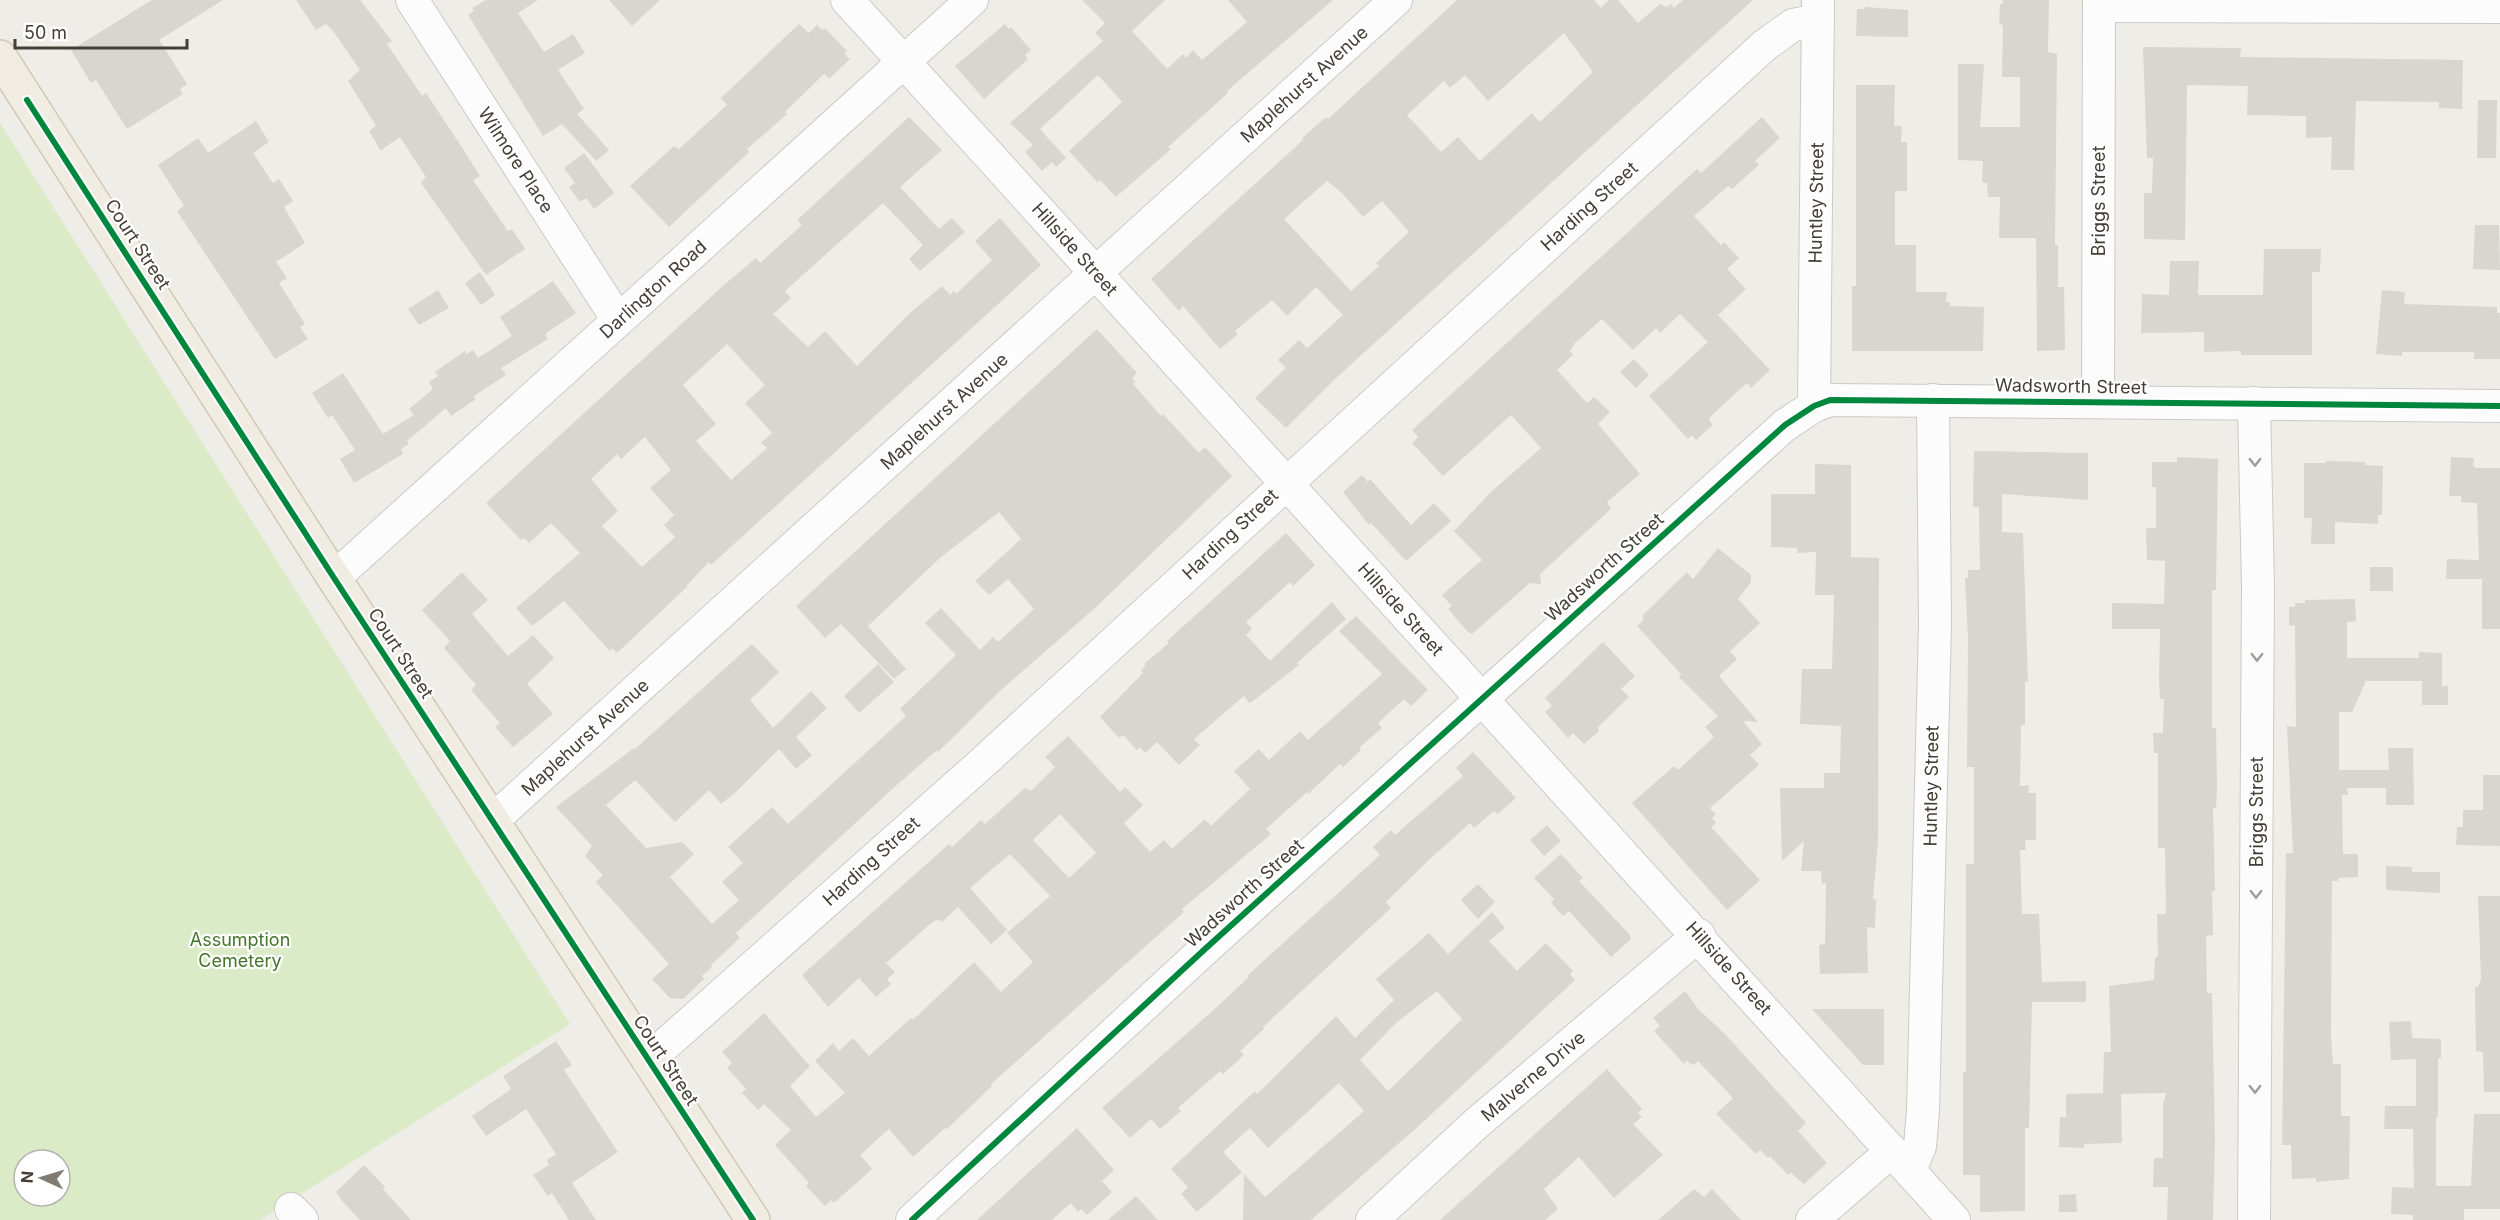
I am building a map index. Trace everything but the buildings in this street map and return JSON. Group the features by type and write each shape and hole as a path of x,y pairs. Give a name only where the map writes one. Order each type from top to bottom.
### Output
{"main road":[{"name":"Court Street","path":"0,57 334,578 753,1220"}],"street":[{"name":"Wilmore Place","path":"412,0 618,320"},
{"name":"Hillside Street","path":"847,0 1699,935 1954,1220"},
{"name":"Darlington Road","path":"334,578 972,0"},
{"name":"Maplehurst Avenue","path":"492,821 1396,0"},
{"path":"2099,3 2500,7"},
{"name":"Briggs Street","path":"2098,402 2099,3"},
{"name":"Huntley Street","path":"1814,406 1818,10"},
{"name":"Harding Street","path":"648,1060 980,765 1765,45 1818,10"},
{"name":"Wadsworth Street","path":"912,1220 1482,698 1785,425 1814,406 1830,400 1933,400 2500,406"},
{"name":"Huntley Street","path":"1901,1161 1920,1146 1924,1101 1935,624 1933,400"},
{"name":"Briggs Street","path":"2254,404 2258,588 2254,1220"},
{"name":"Malverne Drive","path":"1372,1220 1478,1122 1699,935"},
{"path":"1812,1220 1901,1161"}],"green space":[{"name":"Assumption Cemetery","path":"0,123 570,1024 260,1220 0,1220"}],"cycle path":[{"path":"27,100 334,578 753,1220"},
{"path":"912,1220 1205,949 1785,425 1814,406 1830,400 2500,406"}]}
